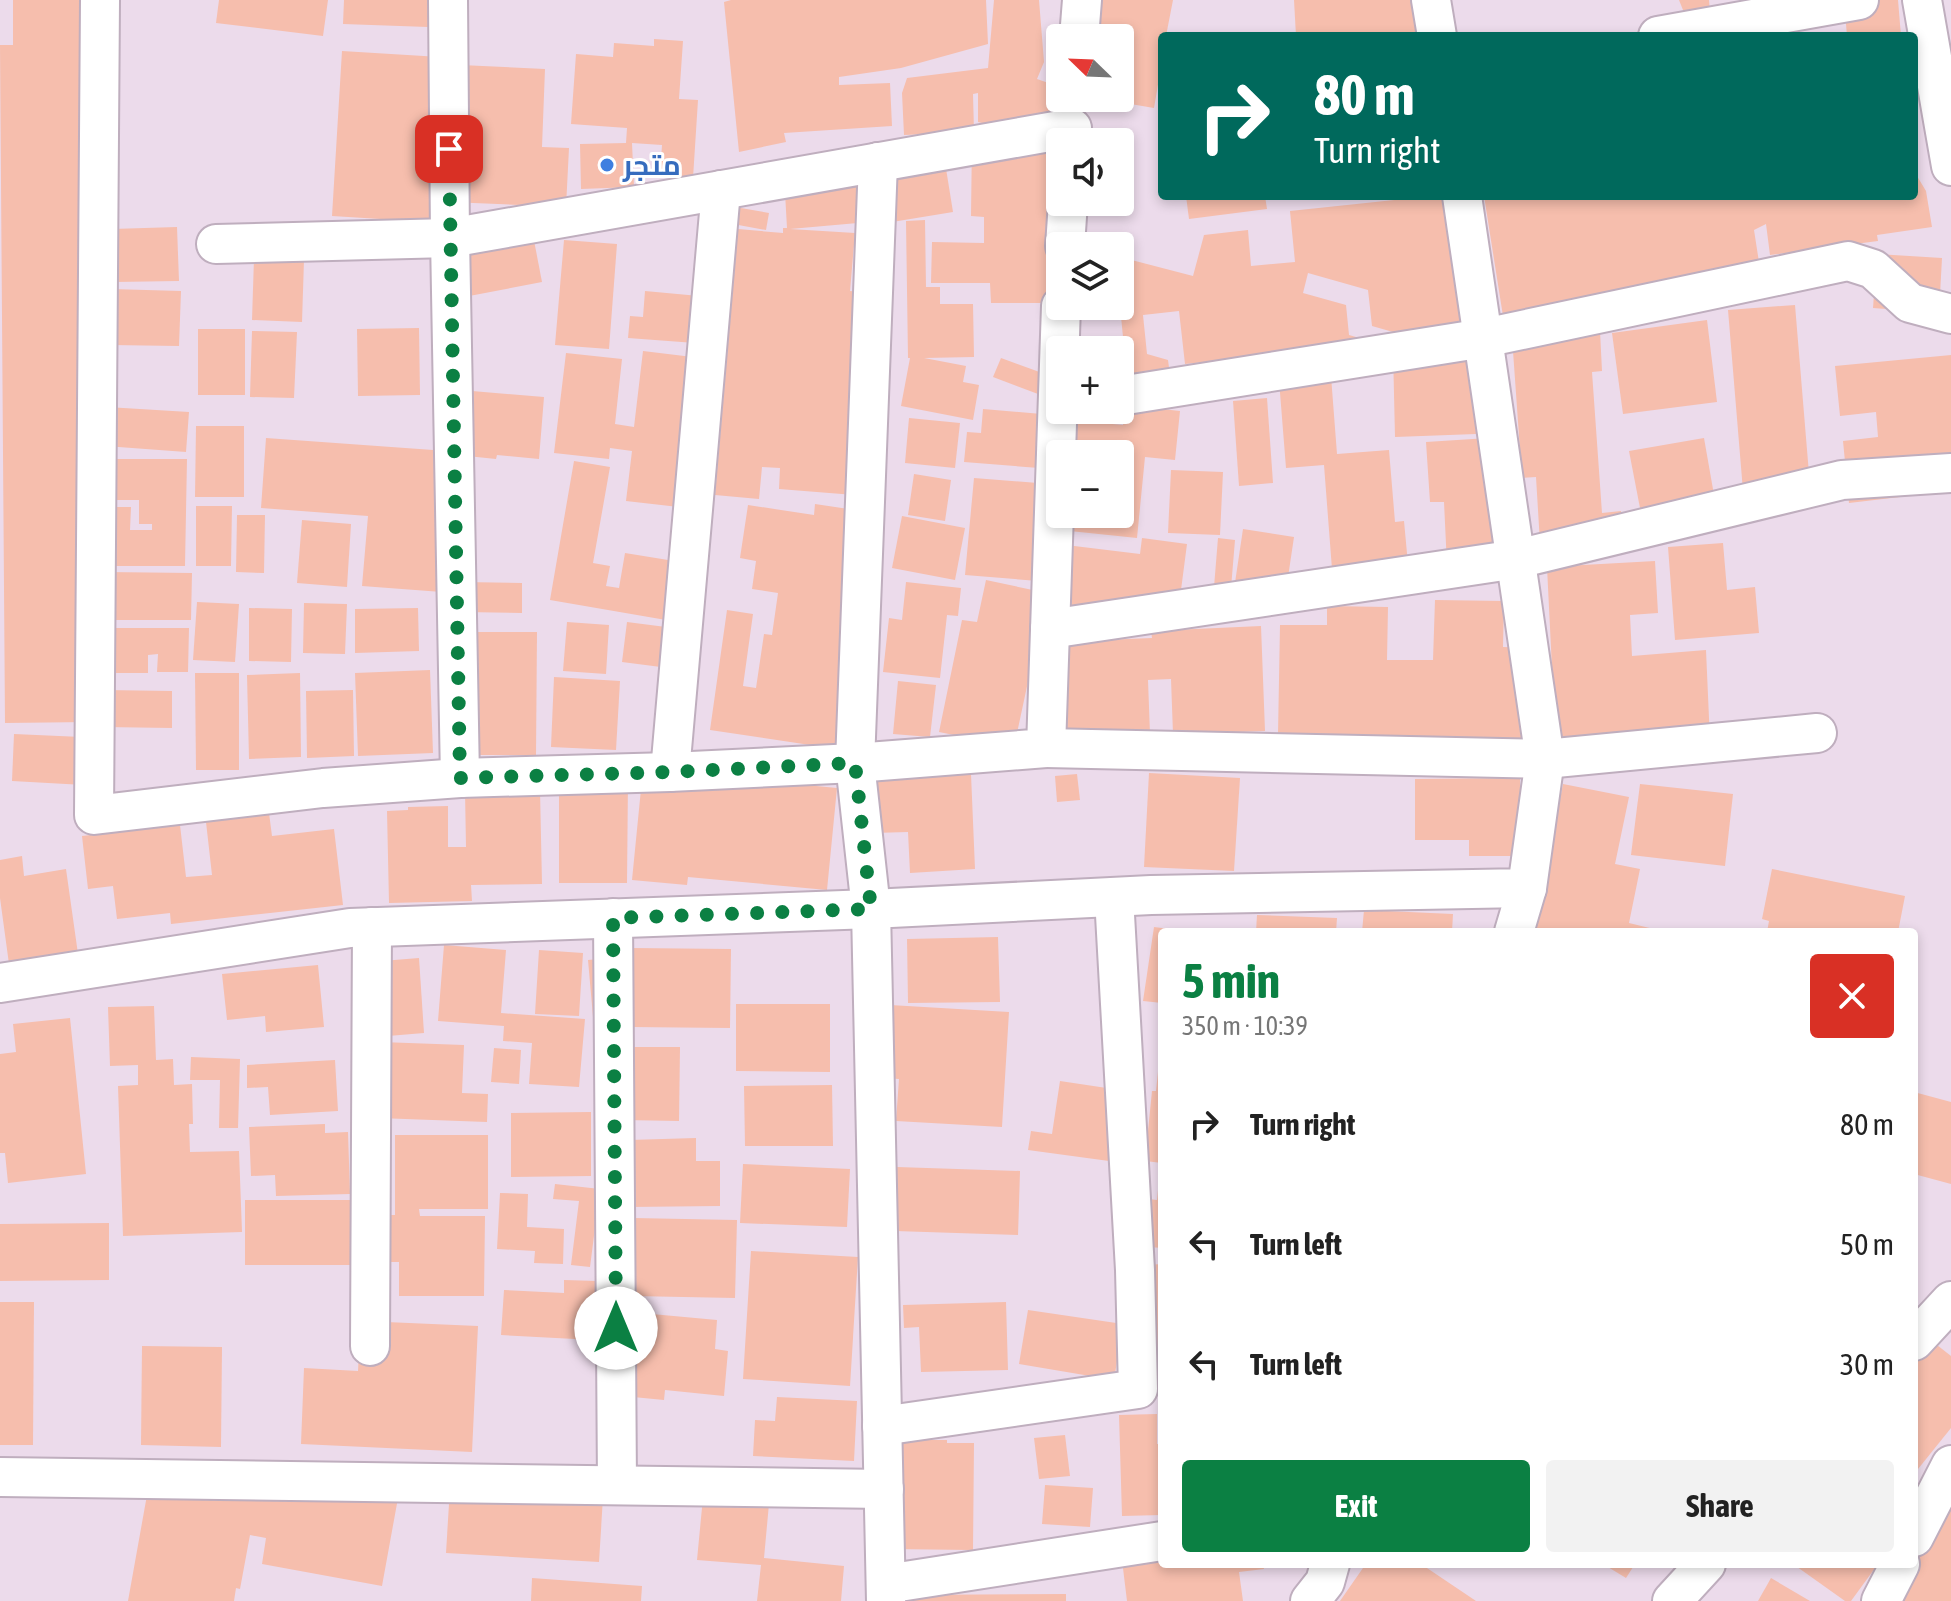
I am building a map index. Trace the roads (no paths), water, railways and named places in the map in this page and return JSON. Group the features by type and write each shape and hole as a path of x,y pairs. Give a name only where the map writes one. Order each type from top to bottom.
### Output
{"street":[{"path":"100,0 94,815 323,788 460,778 855,763 1046,748 1545,759 1817,733"},
{"path":"448,0 460,778"},
{"path":"1080,24 1082,0"},
{"path":"1431,0 1436,32"},
{"path":"1680,32 1859,0"},
{"path":"1922,0 1951,166"},
{"path":"216,244 450,238 878,162 1073,123"},
{"path":"878,162 855,763 871,909 886,1592 1158,1542"},
{"path":"670,772 721,190"},
{"path":"1463,200 1545,759 1527,888 1515,928"},
{"path":"1134,394 1484,338 1848,261 1873,269 1910,303 1951,314"},
{"path":"1046,748 1057,424"},
{"path":"1050,629 1517,559 1842,480 1951,473"},
{"path":"0,983 350,928 1114,897 1527,888"},
{"path":"882,1426 1138,1389 1135,1270 1114,897"},
{"path":"613,918 617,1485"},
{"path":"370,1346 372,927"},
{"path":"1918,1337 1951,1301"},
{"path":"1918,1529 1951,1465"},
{"path":"0,1477 884,1489"},
{"path":"1310,1601 1325,1582 1329,1568"},
{"path":"1672,1601 1702,1568"},
{"path":"1881,1601 1898,1568"}],"place":[{"name":"متجر","path":"607,165"}]}
